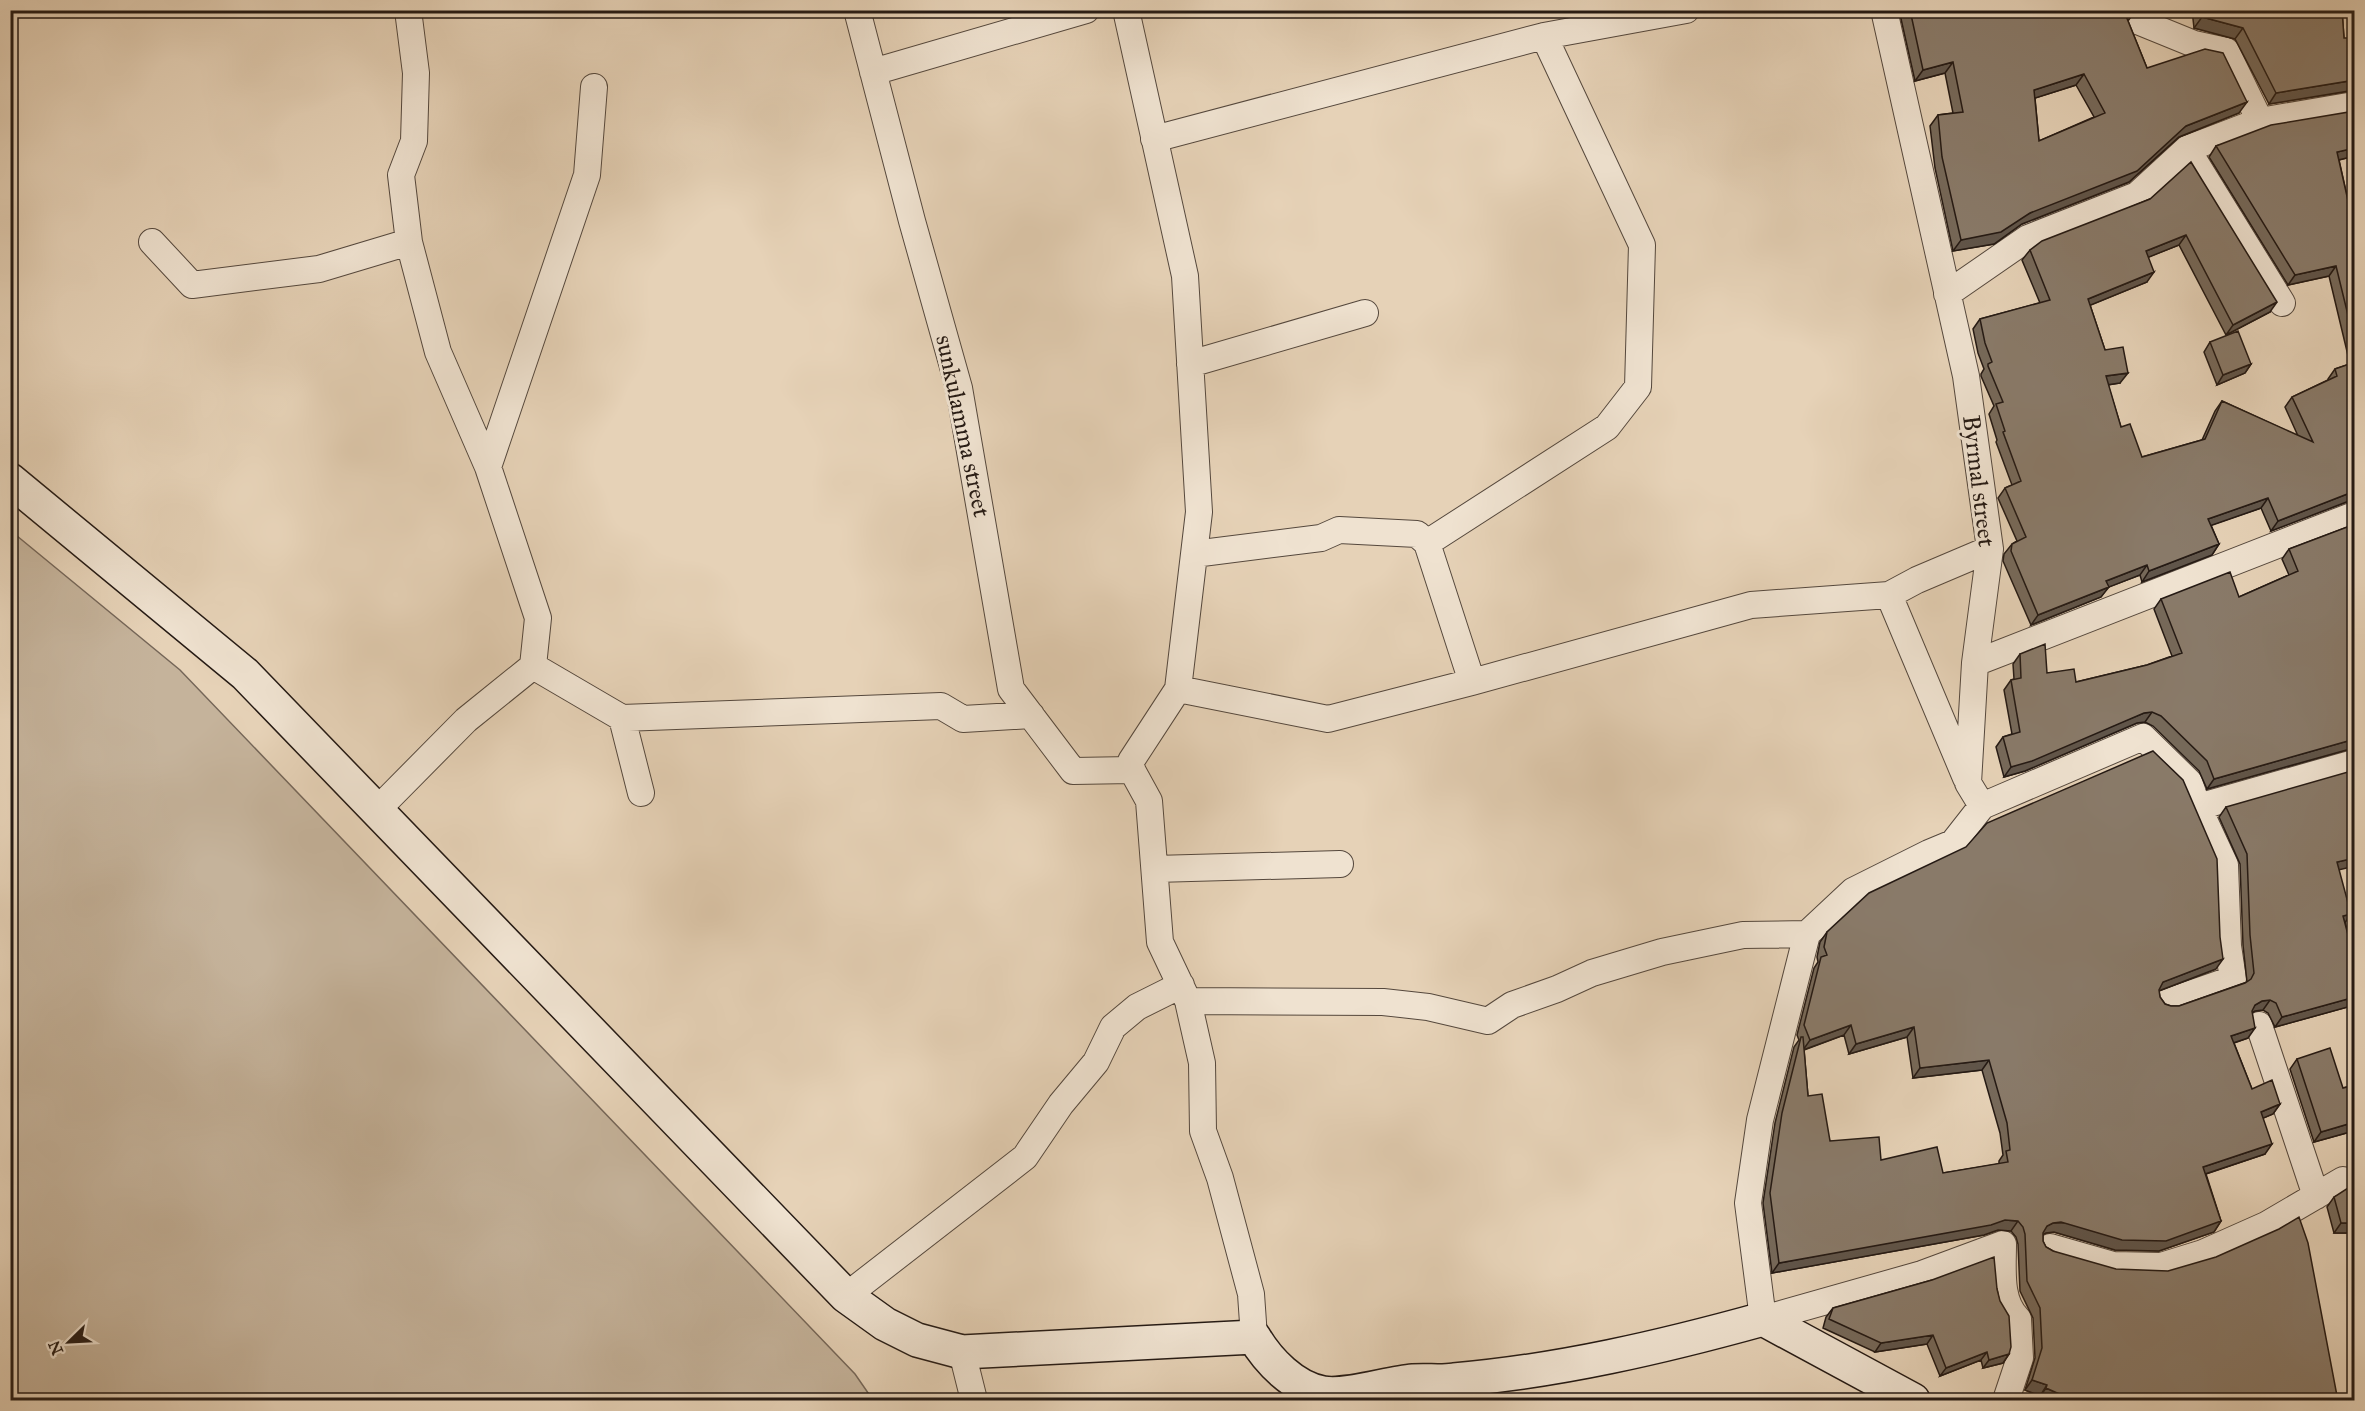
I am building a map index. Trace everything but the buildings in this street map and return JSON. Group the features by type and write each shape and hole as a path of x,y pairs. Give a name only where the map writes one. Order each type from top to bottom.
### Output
{"main road":[{"path":"10,480 245,674 846,1296 885,1324 917,1340 962,1352 1254,1337 1262,1351 1300,1392 1370,1395 1413,1381 1453,1381 1560,1366 1670,1345 1762,1319 1913,1401"}],"street":[{"path":"377,810 466,720 533,666 538,618 488,467 438,352 410,242 401,175 414,141 416,73 408,10"},
{"name":"sunkulamma street","path":"856,10 959,388 1011,689 1073,771 1132,770"},
{"path":"873,72 1086,10"},
{"path":"1126,10 1185,276 1198,512 1178,689 1131,761 1132,770 1149,801 1160,942 1184,993 1202,1064 1203,1131 1220,1178 1251,1294 1254,1337"},
{"path":"1154,139 1544,36 1686,10"},
{"name":"Byrmal street","path":"1884,10 1966,376 1990,549 1975,663 1968,783"},
{"path":"2138,10 2140,22 2194,44 2226,51 2260,122"},
{"path":"1427,543 1607,428 1638,387 1642,245 1544,36"},
{"path":"488,467 587,175 594,87"},
{"path":"1947,294 2028,238 2137,195 2187,149 2260,122 2355,105"},
{"path":"2187,149 2282,303"},
{"path":"152,242 192,285 319,269 410,242"},
{"path":"1190,364 1365,313"},
{"path":"1975,663 2355,515"},
{"path":"1194,554 1321,538 1339,530 1417,534 1427,543 1472,682"},
{"path":"1178,689 1328,719 1751,605 1888,595 1990,549"},
{"path":"1888,595 1968,783 1982,806"},
{"path":"533,666 622,718 941,706 963,719 1030,715"},
{"path":"622,718 640,793"},
{"path":"2006,1401 2020,1358 2018,1319 2009,1311 2003,1286 2003,1244 1922,1274 1762,1319 1748,1203 1760,1120 1807,934 1853,891 1953,843 1982,806 2143,737 2189,782 2225,865 2228,946 2233,979 2167,1002"},
{"path":"2198,807 2355,762"},
{"path":"1155,869 1341,864"},
{"path":"846,1296 1024,1157 1061,1104 1096,1062 1113,1027 1137,1007 1184,993 1428,1006 1488,1021 1512,1005 1557,989 1592,973 1662,952 1743,935 1807,934"},
{"path":"2259,1025 2316,1196"},
{"path":"2050,1247 2113,1264 2161,1266 2204,1253 2266,1225 2343,1180 2355,1183"},
{"path":"962,1352 974,1401"}],"shaded area":[{"path":"11,531 180,670 855,1374 873,1400 11,1400"}]}
